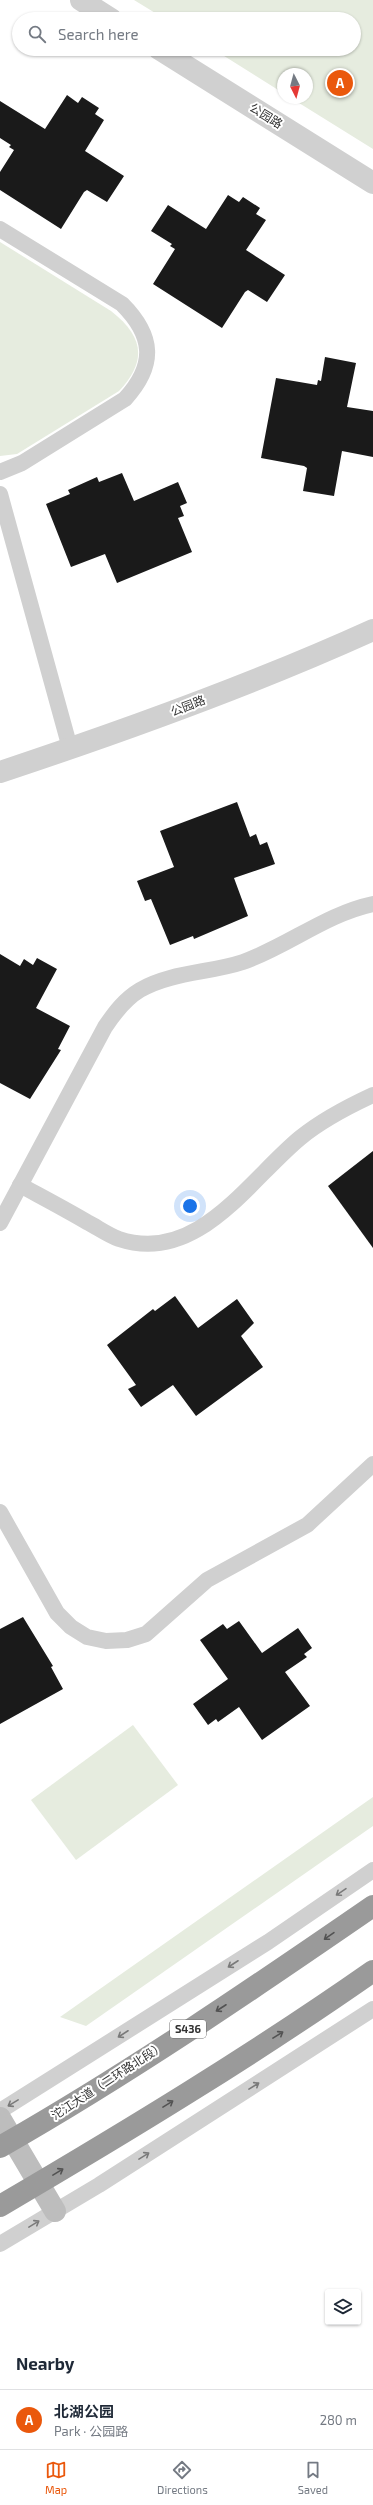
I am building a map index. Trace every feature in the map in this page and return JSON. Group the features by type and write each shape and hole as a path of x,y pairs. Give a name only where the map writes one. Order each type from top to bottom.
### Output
{"highway":[{"name":"沱江大道（二环路北段）","path":"6,2143 55,2116 287,1965 373,1906"},
{"path":"0,2206 39,2184 320,2008 373,1972"}],"street":[{"path":"81,0 100,12"},
{"name":"公园路","path":"170,56 373,183"},
{"name":"公园路","path":"0,772 110,736 295,665 373,630"},
{"path":"0,2118 6,2143 39,2184 55,2211"}],"lane":[{"path":"0,229 122,304 135,317 145,334 148,351 146,366 138,385 125,399 22,463 0,472"},
{"path":"0,494 70,748"},
{"path":"0,1222 105,1027 121,1005 140,990 163,980 216,970 243,962 272,950 330,919 373,904"},
{"path":"20,1185 118,1239 146,1244 171,1240 192,1234 217,1217 300,1138 336,1113 373,1095"},
{"path":"1,1515 57,1613 71,1627 87,1636 106,1641 127,1640 146,1634 207,1580 307,1525 373,1464"},
{"path":"0,2111 268,1942 373,1870"},
{"path":"0,2244 55,2211 373,2010"}],"shaded area":[{"path":"134,0 373,0 373,149 301,104 313,104 313,68 277,68 277,89 224,56 361,56 361,12 154,12"},
{"path":"0,242 111,311 122,320 135,339 138,349 138,359 128,380 119,391 17,454 0,456"},
{"path":"133,1725 178,1785 76,1860 31,1800"},
{"path":"373,1797 373,1826 86,2026 60,2017"}],"building":[{"path":"67,95 78,103 82,97 99,108 95,114 104,120 85,151 124,176 107,202 87,190 84,192 61,229 0,190 0,172 14,150 9,147 11,145 0,138 0,101 45,129"},
{"path":"228,195 239,202 243,197 260,208 256,214 266,220 246,250 285,275 267,302 248,290 245,292 222,328 153,284 175,249 170,246 172,244 151,231 168,205 206,229"},
{"path":"325,357 356,363 347,407 373,411 373,457 342,451 334,496 303,491 307,468 304,466 261,458 276,378 317,385 318,380 321,381"},
{"path":"122,473 134,501 178,482 187,503 180,506 184,516 178,518 192,552 117,583 105,554 71,567 46,504 70,494 68,490 97,477 99,482"},
{"path":"237,802 250,837 256,834 260,845 267,842 275,864 234,878 248,916 194,939 193,936 170,945 151,899 145,901 137,881 174,867 160,831"},
{"path":"0,954 20,966 24,959 33,965 37,958 57,969 36,1008 70,1026 58,1049 61,1050 30,1099 0,1083"},
{"path":"373,1151 373,1248 328,1186"},
{"path":"175,1296 198,1328 237,1299 254,1323 241,1336 263,1367 196,1416 173,1385 141,1407 128,1389 136,1385 107,1345 153,1309 155,1311"},
{"path":"23,1617 53,1666 51,1667 63,1689 0,1724 0,1629"},
{"path":"239,1621 262,1653 298,1628 312,1648 304,1654 307,1657 285,1672 310,1706 262,1740 239,1707 218,1722 216,1719 208,1725 193,1704 228,1679 200,1640 223,1624 227,1629"}],"place":[{"name":"北湖公园","path":"340,83"}]}
